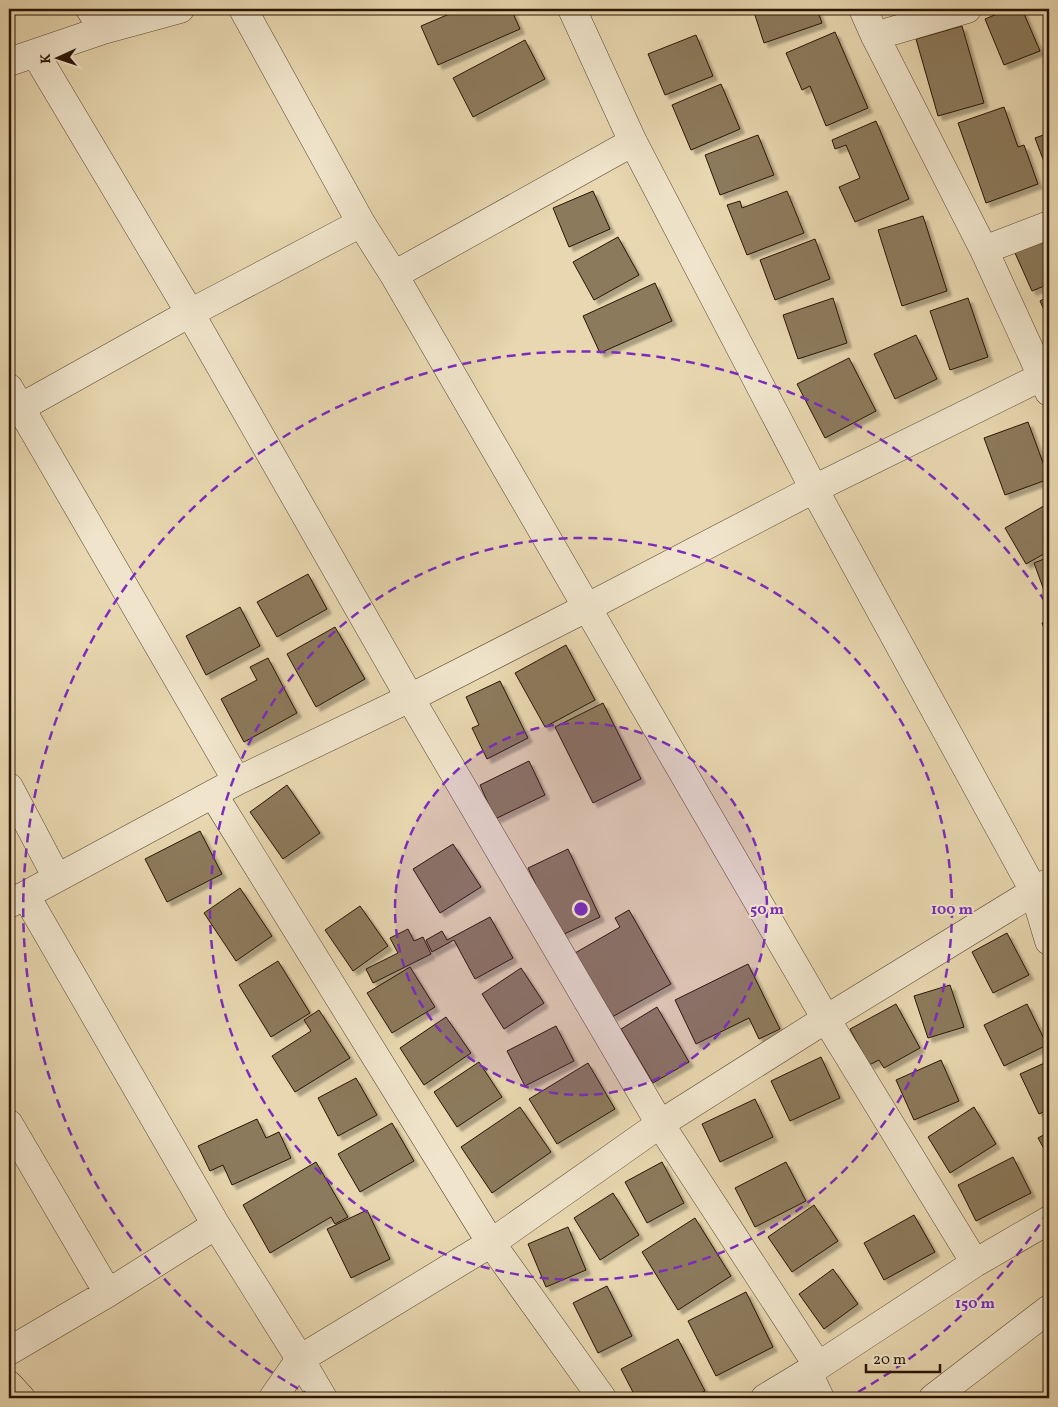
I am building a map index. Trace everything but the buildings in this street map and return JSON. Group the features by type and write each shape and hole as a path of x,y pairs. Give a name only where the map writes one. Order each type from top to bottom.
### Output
{"main road":[{"path":"9,1385 21,1398"}],"street":[{"path":"9,62 35,53 96,20 180,9"},
{"path":"243,9 361,223 394,275 826,1018 976,1263"},
{"path":"572,9 632,142 814,489 1044,893 1049,941"},
{"path":"323,1398 17,900 237,781 410,698 814,489 1045,385 984,250 863,9"},
{"path":"875,36 967,9"},
{"path":"35,53 190,313 410,698 660,1124 813,1369 820,1398"},
{"path":"394,275 632,142"},
{"path":"237,781 13,403 361,223"},
{"path":"984,250 1049,225"},
{"path":"9,787 57,878"},
{"path":"213,794 491,1243 602,1398"},
{"path":"273,1398 300,1359 491,1243 660,1124 826,1018 1044,893"},
{"path":"9,1124 108,1292"},
{"path":"765,1398 976,1263 1049,1220"},
{"path":"9,1351 216,1226"},
{"path":"933,1398 1049,1309"}]}
